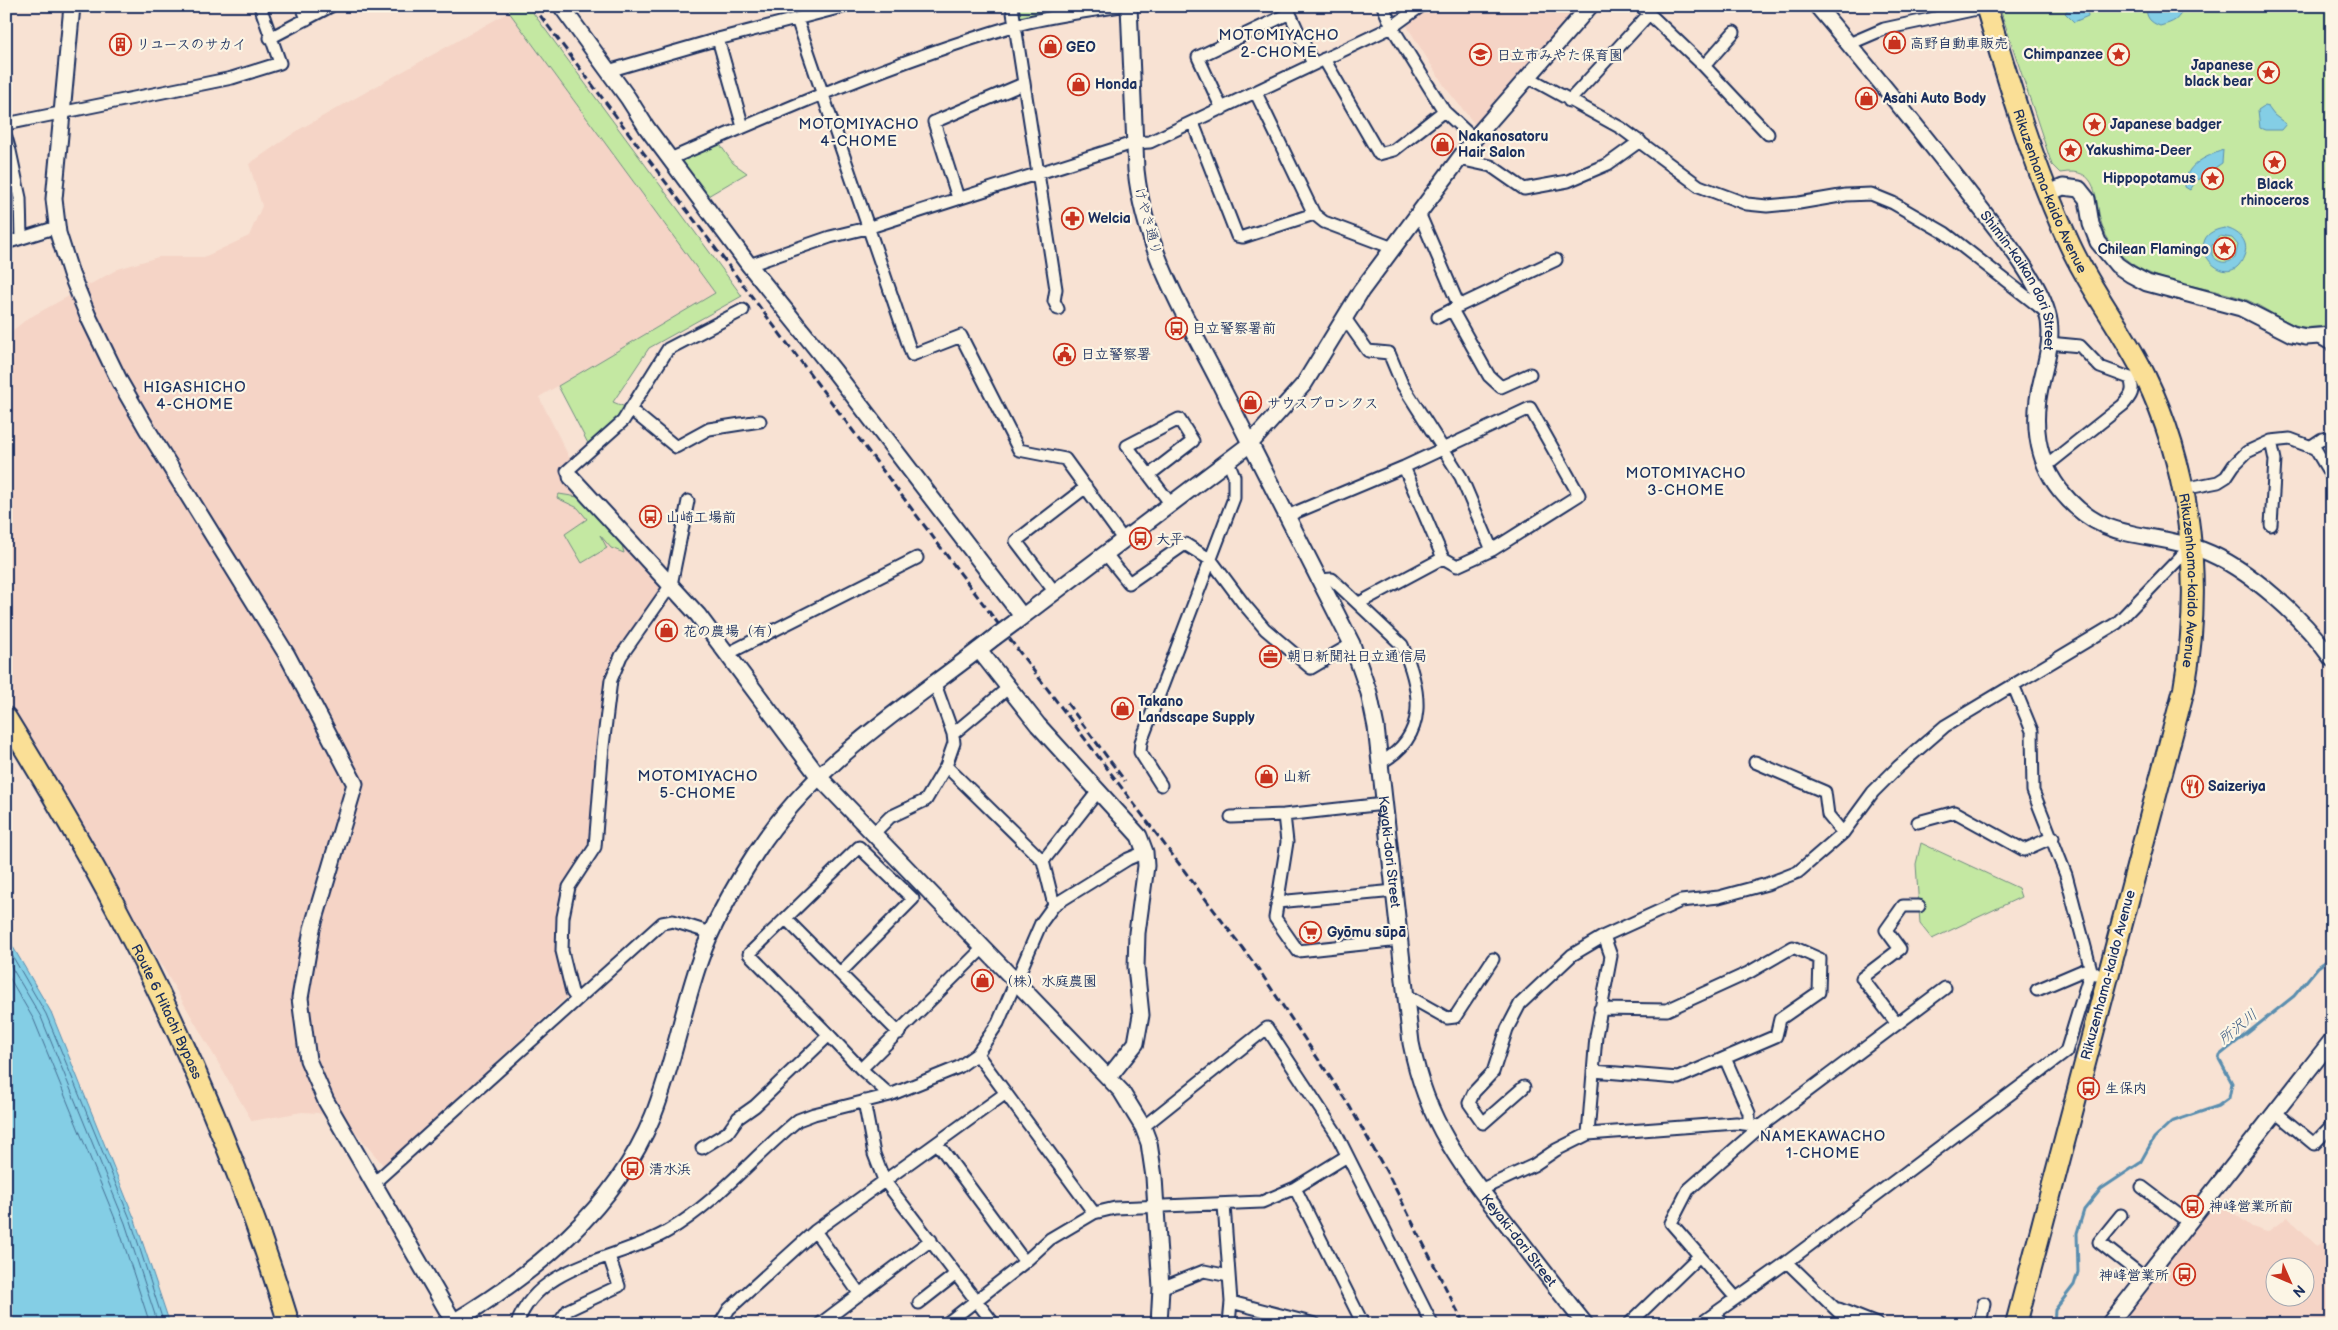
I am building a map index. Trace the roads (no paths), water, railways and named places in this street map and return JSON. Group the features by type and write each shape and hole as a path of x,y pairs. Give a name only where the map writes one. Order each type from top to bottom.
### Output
{"highway":[{"name":"Rikuzenhama-kaido Avenue","path":"1986,6 2047,194 2082,269 2145,376 2168,434 2190,520 2191,546 2192,634 2184,689 2099,975 2016,1324"},
{"name":"Route 6 Hitachi Bypass","path":"6,718 92,863 166,1008 238,1174 289,1324"}],"street":[{"path":"72,6 54,199 57,227 71,274 120,382 152,438 287,655 355,784 312,929 300,998 308,1060 326,1101 453,1323 510,1287 566,1241 604,1197 623,1171 652,1119 662,1092 692,985 711,932 768,834 794,802 862,739 1105,552 1250,444 1304,384 1344,317 1474,139 1590,6"},
{"path":"6,124 232,78 280,63 260,6"},
{"path":"302,6 307,19"},
{"path":"270,38 331,6"},
{"path":"560,6 749,265 835,372 1018,620"},
{"path":"608,71 718,39 846,6"},
{"path":"1012,6 1056,289 1054,302 1058,310"},
{"path":"670,159 821,93 1054,12 1121,6"},
{"name":"けやき通り","path":"1129,6 1134,143 1138,193 1157,258 1250,444"},
{"path":"1383,6 1392,27 1444,111 1474,139"},
{"path":"749,265 830,237 867,228 1039,172 1134,143 1150,142 1392,27 1422,6"},
{"name":"Shimin-kaikan dori Street","path":"1817,6 1997,230 2031,279 2048,314 2050,330 2036,421 2046,467 2070,502 2105,526 2116,531 2191,546 2205,551 2238,570 2267,590 2310,631 2332,659"},
{"path":"1849,44 1901,25 1986,6"},
{"path":"1222,109 1198,57 1288,10 1313,64"},
{"path":"1569,100 1645,10 1704,66 1768,134"},
{"path":"797,19 912,356 961,336 1019,450 1065,458 1123,539"},
{"path":"1704,66 1734,32"},
{"path":"718,39 743,127"},
{"path":"1324,59 1379,154 1394,150 1444,111"},
{"path":"1528,77 1640,140 1699,186 1747,204 1768,206 1846,195 1871,194 1893,203 1945,233 2048,314"},
{"path":"958,198 934,122 1023,84"},
{"path":"1256,93 1314,214 1324,222 1393,248"},
{"path":"1193,123 1237,236 1243,237 1314,214"},
{"path":"6,137 20,198 21,238"},
{"path":"1459,159 1491,166 1524,189 1568,182 1608,164 1640,140"},
{"path":"2047,194 2063,187 2079,189 2087,199 2091,224 2098,242 2117,265 2130,274 2147,283 2242,308 2292,334 2325,336 2332,346"},
{"path":"1419,213 1456,308 1489,376 1502,387 1530,374"},
{"path":"6,243 57,227"},
{"path":"1438,317 1556,260"},
{"path":"743,310 668,349 623,421 567,471 698,615 819,777 1121,1091 1143,1127 1149,1143 1156,1207 1161,1288 1159,1324"},
{"path":"1344,317 1368,351 1389,353 1402,384 1466,486 1492,550"},
{"path":"2046,467 2122,405 2131,396 2134,388 2130,378 2100,367 2080,346 2049,344"},
{"path":"1287,516 1404,467 1530,408 1579,495 1492,550 1457,566 1443,558 1404,467"},
{"path":"630,409 676,447 710,428 760,421"},
{"path":"1149,475 1193,441 1179,419 1127,446 1170,503"},
{"path":"2314,448 2313,445 2322,438 2332,437"},
{"path":"2183,489 2218,482 2226,477 2234,465 2247,452 2271,441 2290,439 2314,448 2332,477"},
{"path":"2271,441 2275,460 2271,525"},
{"name":"Keyaki-dori Street","path":"1250,444 1352,644 1371,701 1416,1065 1430,1109 1458,1161 1584,1324"},
{"path":"1161,785 1140,752 1141,742 1211,560 1236,487 1228,461"},
{"path":"1054,591 1016,540 1086,487"},
{"path":"577,999 572,992 562,951 562,917 569,887 595,847 603,746 611,680 621,656 670,585 688,501"},
{"path":"1105,552 1130,583 1185,544 1211,560 1265,629 1311,668 1352,644"},
{"path":"1524,1087 1483,1123 1468,1104 1474,1092 1493,1072 1507,1029 1520,1004 1572,955 1604,936 1681,902 1719,897 1767,884 1798,872 1843,833 1872,792 1918,749 1946,726 2117,623 2191,546"},
{"path":"727,654 917,558"},
{"path":"1359,603 1443,558"},
{"path":"1320,580 1332,579 1402,645 1417,692 1419,709 1414,725 1392,756 1380,763"},
{"path":"979,650 1044,732 1099,790 1138,836 1145,852 1146,866 1137,933 1136,968 1142,1014 1136,1042 1109,1077"},
{"path":"873,834 890,817 926,800 946,766 954,743 954,734 935,684"},
{"path":"1700,1324 1787,1262 2066,1052 2099,975 2053,837 2033,791 2032,731 2014,686"},
{"path":"954,734 1008,688"},
{"path":"1755,762 1825,792 1828,815 1843,833"},
{"path":"946,766 1043,861 1054,905"},
{"path":"1043,861 1099,790"},
{"path":"1231,817 1384,804"},
{"path":"1918,822 1955,812 2024,850 2053,837"},
{"path":"1284,814 1287,842 1275,918 1298,951 1400,940"},
{"path":"840,973 913,899 859,847 749,954 861,1069 890,1095"},
{"path":"517,1324 528,1304 556,1279 576,1267 644,1244 691,1216 798,1120 814,1114 890,1095 959,1067 978,1054 998,1023 1041,923 1054,905 1128,859 1145,852"},
{"path":"1277,902 1394,891"},
{"path":"1897,1024 1862,978 1900,949 1886,930 1903,906 1919,906"},
{"path":"786,919 899,1033"},
{"path":"374,1183 662,923 673,921 711,932"},
{"path":"1588,1134 1592,1071 1600,1009 1611,956 1604,936"},
{"path":"1592,1071 1678,1078 1776,1036 1780,1019 1819,992 1820,959 1793,946 1748,974 1667,1010 1600,1009"},
{"path":"861,1069 983,948"},
{"path":"1406,995 1447,1018 1455,1017 1493,959"},
{"path":"2037,990 2084,970 2099,975"},
{"path":"1736,1298 1671,1223 1688,1190 1755,1126 1945,988"},
{"path":"1143,1127 1267,1028 1336,1134 1432,1324"},
{"path":"702,1148 728,1132 738,1118 755,1106 829,1035"},
{"path":"2109,1324 2274,1111 2332,1040"},
{"path":"978,1054 1094,1213"},
{"path":"1726,1058 1755,1126"},
{"path":"720,1324 729,1309 815,1231 884,1180 938,1144 1006,1093"},
{"path":"864,1101 874,1154 884,1180 994,1324"},
{"path":"2274,1111 2314,1144 2332,1125"},
{"path":"1480,1190 1534,1165 1556,1150 1588,1134 1736,1123 1755,1126"},
{"path":"938,1144 1025,1262"},
{"path":"946,1324 1025,1262 1050,1238 1094,1213 1115,1208 1262,1202 1295,1188 1347,1156"},
{"path":"2142,1187 2188,1222"},
{"path":"1295,1188 1363,1324"},
{"path":"1224,1205 1230,1324"},
{"path":"2121,1214 2099,1242 2145,1278"},
{"path":"815,1231 859,1294"},
{"path":"820,1324 931,1240"},
{"path":"558,1324 568,1310 619,1286 608,1256"},
{"path":"1629,1324 1699,1256"},
{"path":"1787,1262 1851,1324"},
{"path":"1161,1288 1204,1270 1229,1276"},
{"path":"919,1303 956,1274"},
{"path":"1230,1302 1315,1324"},
{"path":"1980,1324 1984,1302"},
{"path":"1834,1307 1876,1324"},
{"path":"1714,1314 1724,1324"}],"water":[{"path":"2070,6 2082,6 2087,10 2088,16 2074,22 2065,13"},
{"path":"2146,6 2183,6 2176,20 2160,26 2149,19"},
{"path":"2264,106 2268,107 2274,115 2286,124 2281,130 2265,130 2260,128 2258,110"},
{"path":"2223,150 2222,163 2196,181 2190,190 2185,187 2188,173 2192,167 2203,159"},
{"path":"2225,228 2239,234 2242,238 2246,246 2244,256 2236,267 2227,271 2218,268 2209,261 2204,251 2204,241 2211,233","holes":["2220,236 2232,238 2238,245 2235,258 2225,262 2217,260 2212,255 2212,244 2219,248 2223,254 2230,251 2227,244 2221,245 2215,240"]},
{"path":"6,935 51,1012 135,1220 170,1324 6,1324"}],"waterway":[{"name":"所沢川","path":"2054,1324 2055,1310 2074,1285 2078,1272 2077,1233 2084,1210 2101,1189 2140,1163 2154,1138 2171,1122 2218,1106 2229,1098 2232,1083 2219,1059 2220,1055 2294,996 2318,967 2332,957"}],"railway":[{"path":"533,6 1259,970 1350,1107 1390,1178 1464,1324"},
{"path":"1067,703 1125,781"}],"place":[{"name":"高野自動車販売","path":"1894,43"},
{"name":"リユースのサカイ","path":"120,44"},
{"name":"GEO","path":"1050,47"},
{"name":"Chimpanzee","path":"2119,54"},
{"name":"日立市みやた保育園","path":"1481,55"},
{"name":"Japanese black bear","path":"2269,73"},
{"name":"Honda","path":"1079,84"},
{"name":"Asahi Auto Body","path":"1867,98"},
{"name":"Japanese badger","path":"2094,124"},
{"name":"Nakanosatoru Hair Salon","path":"1442,144"},
{"name":"Yakushima-Deer","path":"2070,150"},
{"name":"Black rhinoceros","path":"2275,162"},
{"name":"Hippopotamus","path":"2212,178"},
{"name":"Welcia","path":"1072,218"},
{"name":"Chilean Flamingo","path":"2225,249"},
{"name":"日立警察署前","path":"1176,328"},
{"name":"日立警察署","path":"1065,354"},
{"name":"サウスブロンクス","path":"1251,403"},
{"name":"山崎工場前","path":"650,517"},
{"name":"大平","path":"1140,539"},
{"name":"花の農場（有）","path":"667,631"},
{"name":"朝日新聞社日立通信局","path":"1271,656"},
{"name":"Takano Landscape Supply","path":"1122,709"},
{"name":"山新","path":"1267,776"},
{"name":"Saizeriya","path":"2192,786"},
{"name":"Gyōmu sūpā","path":"1311,932"},
{"name":"（株）水庭農園","path":"983,981"},
{"name":"生保内","path":"2089,1088"},
{"name":"清水浜","path":"633,1169"},
{"name":"神峰営業所前","path":"2193,1206"},
{"name":"神峰営業所","path":"2185,1275"}],"district":[{"name":"MOTOMIYACHO 2-CHOME","path":"1279,44"},
{"name":"MOTOMIYACHO 4-CHOME","path":"859,132"},
{"name":"HIGASHICHO 4-CHOME","path":"195,396"},
{"name":"MOTOMIYACHO 3-CHOME","path":"1686,482"},
{"name":"MOTOMIYACHO 5-CHOME","path":"698,784"},
{"name":"NAMEKAWACHO 1-CHOME","path":"1823,1144"}]}
